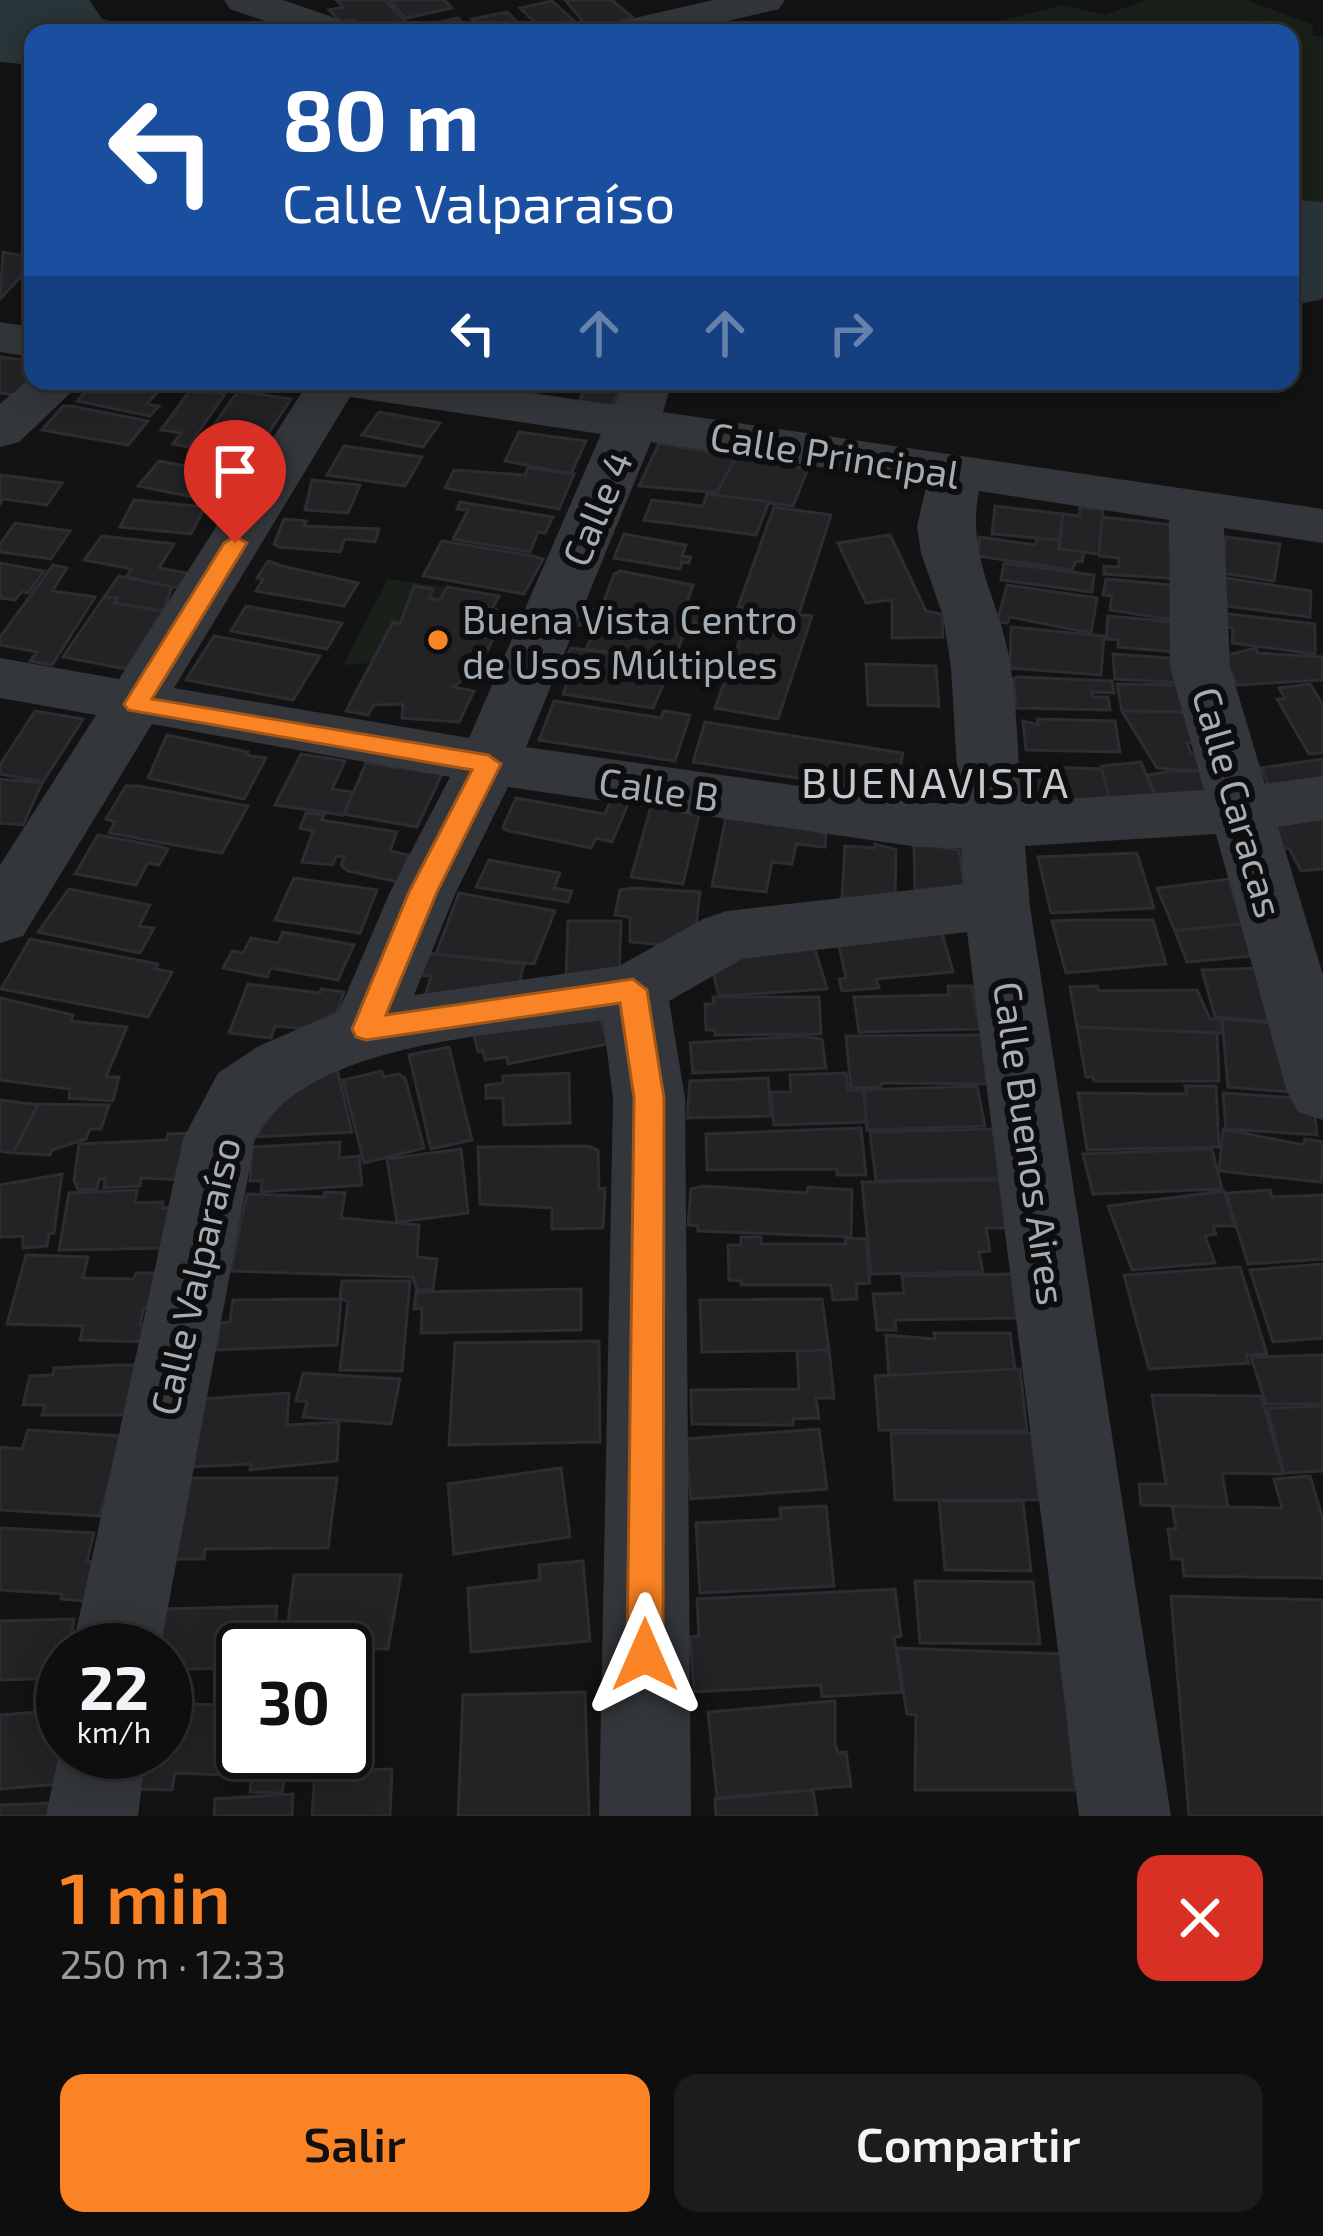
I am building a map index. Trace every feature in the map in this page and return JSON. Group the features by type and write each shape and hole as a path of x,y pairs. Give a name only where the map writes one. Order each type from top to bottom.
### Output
{"street":[{"path":"244,0 312,24"},
{"path":"662,24 765,0"},
{"path":"0,431 48,390"},
{"path":"0,919 328,390"},
{"name":"Calle Principal","path":"472,390 641,402 956,473 1323,526"},
{"name":"Calle 4","path":"366,1029 423,892 488,764 641,402"},
{"name":"Calle Buenos Aires","path":"956,473 945,526 981,667 997,907 1125,1816"},
{"name":"Calle Caracas","path":"1196,507 1200,667 1323,1092"},
{"name":"Calle B","path":"0,678 488,764 918,825 994,826 1240,810 1323,798"},
{"path":"645,1816 649,1098 633,990 727,936 946,908 997,907"},
{"name":"Calle Valparaíso","path":"121,1623 219,1139 243,1093 282,1066 366,1029 633,990"},
{"path":"92,1816 97,1779"}],"shaded area":[{"path":"0,0 89,0 102,19 124,24 24,24 24,64 0,62"},
{"path":"1146,0 1247,0 1313,25 1312,35 1323,38 1323,202 1299,200 1299,24 986,24 1063,5 1105,15"},
{"path":"1299,200 1323,202 1323,299 1299,304"},
{"path":"388,579 447,587 440,600 430,598 432,589 414,586 400,624 393,623 372,663 343,665"}],"building":[{"path":"336,0 385,0 408,24 341,22 329,10 343,7"},
{"path":"389,0 444,0 452,8 406,18"},
{"path":"565,0 612,0 632,17 612,24 585,24"},
{"path":"552,1 577,24 537,24 520,8"},
{"path":"507,12 520,24 477,24 472,19"},
{"path":"458,18 464,24 431,24"},
{"path":"3,252 24,256 24,274 0,299"},
{"path":"0,357 24,360 24,389 19,396 0,393"},
{"path":"87,390 159,390 147,404 159,406 150,416 77,401"},
{"path":"190,390 225,394 188,447 173,444 181,433 161,430"},
{"path":"584,390 620,390 612,406 579,401"},
{"path":"238,391 291,399 260,446 206,436"},
{"path":"63,406 148,421 128,445 42,430"},
{"path":"379,412 440,423 423,447 362,435"},
{"path":"519,432 586,441 571,474 505,461"},
{"path":"206,436 260,446 248,465 192,456"},
{"path":"659,443 736,457 720,493 639,486"},
{"path":"344,446 422,457 405,486 327,475"},
{"path":"736,457 808,469 793,506 715,496"},
{"path":"159,461 232,475 213,501 138,486"},
{"path":"528,468 574,474 559,509 445,488 454,470 525,475"},
{"path":"0,475 62,483 47,505 3,499 0,504"},
{"path":"312,480 360,485 348,513 305,510"},
{"path":"707,494 769,502 756,535 644,520 652,500 703,506"},
{"path":"134,500 205,507 191,534 120,527"},
{"path":"460,502 553,517 545,533 538,532 530,552 453,539 468,510 457,509"},
{"path":"995,506 1063,514 1059,540 992,534"},
{"path":"774,507 831,515 799,614 738,607"},
{"path":"1080,507 1103,509 1100,554 1059,549 1063,514 1080,516"},
{"path":"1102,517 1174,525 1181,579 1104,574 1104,566 1119,567 1119,558 1099,556"},
{"path":"284,519 306,521 304,526 379,529 375,542 345,539 340,552 279,547 274,544"},
{"path":"15,523 70,531 51,559 0,552 0,544"},
{"path":"624,534 686,545 682,556 691,557 689,563 682,562 680,569 614,558"},
{"path":"890,535 926,611 942,614 943,637 892,638 892,600 866,603 838,543"},
{"path":"102,536 174,544 159,568 193,574 185,588 172,587 126,577 132,569 84,560"},
{"path":"979,537 1035,545 1037,538 1059,540 1059,549 1084,552 1082,562 1076,561 1072,570 978,556"},
{"path":"1226,537 1280,544 1274,581 1222,573"},
{"path":"442,541 543,559 524,594 423,576"},
{"path":"268,561 358,583 344,606 256,591 263,579 257,578"},
{"path":"0,563 44,571 28,593 21,592 15,600 0,598"},
{"path":"1004,563 1094,575 1092,592 1001,580"},
{"path":"53,565 67,568 52,591 95,597 52,665 30,661 37,652 0,645 0,637"},
{"path":"620,571 693,585 684,611 702,614 698,623 602,607 614,574"},
{"path":"119,576 172,587 163,611 104,597"},
{"path":"1220,577 1311,591 1310,617 1219,605"},
{"path":"1106,579 1171,585 1175,620 1110,610 1112,596 1103,595"},
{"path":"1007,585 1097,598 1091,633 1010,617 1007,623 997,622"},
{"name":"Buena Vista Centro de Usos Múltiples","path":"414,586 433,589 429,598 440,600 447,587 499,596 492,609 507,612 483,659 472,657 453,687 474,691 459,722 402,718 403,704 374,705 368,715 346,711 393,622 400,624"},
{"path":"104,597 163,611 126,669 63,657"},
{"path":"246,606 342,623 327,649 231,631"},
{"path":"586,609 689,622 673,661 586,649 595,628 579,625"},
{"path":"751,609 812,616 778,719 715,708"},
{"path":"1220,613 1315,624 1315,654 1232,643 1233,628 1219,626"},
{"path":"1108,616 1174,622 1177,652 1118,647 1118,640 1106,639"},
{"path":"1011,627 1104,636 1101,675 1010,668"},
{"path":"214,636 320,656 293,700 186,680"},
{"path":"571,648 642,657 634,673 666,678 653,708 563,694 573,664 564,662"},
{"path":"1256,648 1258,653 1323,657 1323,680 1237,685 1223,656"},
{"path":"1113,654 1183,659 1185,683 1115,679"},
{"path":"866,664 936,666 939,706 868,705"},
{"path":"1013,679 1112,681 1114,693 1092,692 1093,697 1108,697 1110,710 1016,708"},
{"path":"1117,684 1182,685 1189,712 1122,711"},
{"path":"1310,684 1323,705 1323,753 1309,754 1277,699 1285,699 1279,688"},
{"path":"554,701 661,718 664,711 690,715 675,761 539,740"},
{"path":"35,711 83,719 43,782 0,774 0,765"},
{"path":"1122,711 1194,712 1206,742 1187,743 1191,753 1202,753 1211,772 1157,768"},
{"path":"1037,719 1115,721 1120,752 1026,750 1023,721 1038,725"},
{"path":"705,722 903,753 894,793 693,762"},
{"path":"167,735 266,758 244,799 148,778"},
{"path":"301,754 345,761 332,789 353,792 343,815 275,805"},
{"path":"1323,759 1323,792 1273,796 1261,768"},
{"path":"1141,762 1159,805 1112,809 1101,766"},
{"path":"366,763 442,774 417,827 344,814"},
{"path":"1024,766 1102,769 1112,809 1025,803"},
{"path":"1213,771 1226,795 1159,805 1147,775"},
{"path":"0,779 42,783 23,825 0,823"},
{"path":"126,786 248,806 222,853 202,850 109,833 115,822 106,819"},
{"path":"516,798 605,814 611,800 628,804 612,842 596,838 591,848 505,830"},
{"path":"651,807 699,815 683,884 631,877"},
{"path":"306,813 324,815 321,820 397,832 390,851 409,855 398,882 348,871 341,865 344,857 336,856 333,865 302,862 313,831 300,828"},
{"path":"726,817 808,827 826,835 825,847 796,844 792,864 772,862 766,892 712,886"},
{"path":"1323,819 1323,869 1301,871 1289,848 1278,849 1270,824"},
{"path":"98,835 168,849 159,865 148,863 136,885 75,874"},
{"path":"875,844 896,850 895,901 842,898 845,846 875,848"},
{"path":"914,845 959,850 965,891 915,899"},
{"path":"1137,853 1154,908 1051,913 1038,857"},
{"path":"489,860 560,873 554,888 572,891 568,902 476,887"},
{"path":"294,878 377,890 360,933 275,920"},
{"path":"1230,879 1258,922 1175,931 1157,888"},
{"path":"69,889 150,905 139,926 154,928 140,953 38,932"},
{"path":"620,890 700,892 695,934 677,933 675,946 630,942 630,917 615,915"},
{"path":"459,893 555,911 534,964 436,954"},
{"path":"1153,920 1166,964 1066,973 1052,921"},
{"path":"568,921 621,921 619,978 566,977"},
{"path":"1251,923 1264,955 1187,962 1175,931"},
{"path":"940,926 953,972 876,979 879,988 842,991 839,979 846,978 837,936"},
{"path":"283,932 354,945 338,980 271,968 267,977 223,968 232,951 243,953 251,938 278,943"},
{"path":"30,939 158,964 155,969 172,972 148,1017 1,989"},
{"path":"814,946 827,989 719,996 710,960"},
{"path":"427,953 524,964 515,999 422,1007 431,976 418,975"},
{"path":"1264,968 1277,1022 1215,1017 1202,970"},
{"path":"248,984 344,992 331,1031 275,1026 271,1038 229,1033"},
{"path":"948,986 972,986 980,1029 859,1032 854,997 949,995"},
{"path":"1097,986 1099,991 1197,990 1210,1019 1220,1018 1223,1033 1077,1027 1070,987"},
{"path":"713,997 819,997 821,1034 715,1035 715,1030 706,1030 705,1004 714,1004"},
{"path":"0,998 73,1015 71,1021 127,1027 106,1077 119,1077 113,1101 69,1098 70,1089 0,1080"},
{"path":"597,1002 607,1044 508,1064 507,1057 485,1060 483,1051 478,1052 473,1031"},
{"path":"1222,1019 1295,1025 1304,1093 1228,1087"},
{"path":"1077,1027 1217,1033 1219,1081 1094,1081 1086,1077"},
{"path":"985,1035 992,1084 881,1083 881,1087 851,1088 846,1036"},
{"path":"800,1036 822,1039 826,1068 693,1073 690,1043"},
{"path":"449,1047 472,1140 431,1149 409,1055"},
{"path":"337,1069 352,1132 255,1137 299,1076"},
{"path":"382,1071 384,1077 398,1074 405,1078 424,1148 364,1163 343,1080"},
{"path":"569,1073 570,1123 504,1125 503,1098 486,1098 486,1085 503,1083 503,1076"},
{"path":"846,1073 848,1090 864,1090 866,1122 774,1125 771,1092 791,1092 790,1075"},
{"path":"768,1078 771,1116 687,1118 690,1081"},
{"path":"977,1086 985,1126 867,1130 864,1090"},
{"path":"1185,1086 1216,1086 1219,1147 1087,1150 1078,1093 1187,1094"},
{"path":"1223,1093 1313,1099 1317,1135 1226,1129"},
{"path":"0,1100 38,1105 13,1153 0,1151"},
{"path":"27,1104 109,1105 101,1129 90,1129 86,1139 52,1150 50,1155 13,1153 38,1105"},
{"path":"861,1128 866,1175 837,1175 837,1169 707,1170 706,1134"},
{"path":"993,1129 1001,1178 876,1181 870,1132"},
{"path":"1223,1129 1304,1145 1305,1139 1323,1142 1321,1182 1219,1171"},
{"path":"193,1133 187,1180 141,1178 140,1186 104,1188 105,1179 99,1179 97,1189 78,1190 74,1180 79,1144 167,1140 168,1134"},
{"path":"340,1142 339,1158 359,1156 362,1185 261,1192 262,1181 250,1181 252,1147"},
{"path":"588,1146 598,1150 599,1189 605,1188 603,1228 552,1229 552,1208 480,1204 478,1147"},
{"path":"461,1149 468,1213 397,1222 387,1159"},
{"path":"1212,1149 1222,1189 1093,1194 1083,1154"},
{"path":"62,1174 54,1233 49,1234 47,1246 23,1248 23,1236 0,1237 0,1185"},
{"path":"1002,1180 1009,1228 986,1228 990,1251 979,1252 983,1272 871,1274 862,1182"},
{"path":"808,1187 852,1190 851,1237 698,1231 698,1226 688,1225 691,1189 807,1193"},
{"path":"137,1190 135,1203 163,1202 162,1208 174,1207 169,1248 59,1250 69,1193"},
{"path":"1270,1190 1272,1197 1323,1195 1323,1259 1248,1264 1226,1193"},
{"path":"1224,1191 1235,1226 1213,1226 1216,1234 1205,1236 1215,1263 1132,1270 1108,1206"},
{"path":"325,1192 345,1193 341,1218 419,1225 417,1257 437,1259 433,1290 417,1290 413,1277 231,1271 247,1194 324,1197"},
{"path":"741,1237 761,1237 761,1244 846,1244 845,1238 866,1239 870,1283 856,1284 857,1299 833,1300 831,1285 741,1285 741,1281 729,1280 728,1245 741,1245"},
{"path":"26,1255 88,1257 83,1278 134,1279 136,1273 159,1273 151,1308 144,1307 140,1325 152,1324 147,1342 80,1340 83,1326 7,1324"},
{"path":"1323,1264 1323,1338 1273,1342 1250,1270"},
{"path":"1240,1267 1267,1354 1246,1355 1249,1363 1149,1369 1124,1275"},
{"path":"1016,1274 1023,1318 895,1320 896,1330 877,1330 873,1294 904,1293 902,1276"},
{"path":"342,1281 410,1281 402,1371 340,1370 348,1302 340,1298"},
{"path":"581,1289 581,1330 421,1333 422,1308 414,1309 416,1292"},
{"path":"341,1299 337,1345 216,1350 220,1323 230,1322 233,1300"},
{"path":"822,1299 829,1350 702,1352 700,1300"},
{"path":"934,1333 1010,1333 1015,1369 889,1377 886,1335 935,1339"},
{"path":"599,1341 600,1442 449,1445 455,1343"},
{"path":"829,1350 834,1398 816,1398 819,1418 793,1419 793,1425 692,1424 691,1390 799,1389 797,1351"},
{"path":"1323,1355 1323,1404 1266,1404 1251,1357"},
{"path":"140,1365 126,1415 42,1415 45,1405 23,1405 30,1376 53,1375 54,1368"},
{"path":"1020,1369 1027,1431 879,1430 875,1376"},
{"path":"303,1373 400,1379 391,1424 303,1417 307,1401 296,1401"},
{"path":"289,1393 287,1425 339,1422 337,1461 250,1470 251,1464 190,1467 200,1399"},
{"path":"1152,1395 1261,1396 1283,1474 1222,1473 1228,1507 1141,1505 1139,1484 1166,1484"},
{"path":"1323,1406 1323,1471 1284,1473 1267,1408"},
{"path":"819,1429 827,1489 691,1499 685,1439"},
{"path":"28,1430 121,1436 100,1516 0,1510 0,1447 22,1449"},
{"path":"891,1433 1031,1433 1039,1500 895,1500"},
{"path":"561,1468 570,1537 454,1554 448,1484"},
{"path":"1310,1476 1323,1520 1323,1578 1184,1576 1182,1559 1172,1559 1168,1529 1176,1529 1172,1506 1282,1508 1274,1479"},
{"path":"184,1478 337,1478 328,1548 205,1549 204,1559 171,1559"},
{"path":"939,1501 1023,1501 1031,1571 945,1570"},
{"path":"826,1506 834,1586 700,1593 696,1523 781,1519 780,1508"},
{"path":"0,1528 94,1533 87,1561 94,1562 84,1601 61,1599 62,1594 0,1590"},
{"path":"583,1561 590,1641 471,1652 468,1588 540,1580 539,1565"},
{"path":"294,1575 401,1575 388,1649 372,1649 372,1623 288,1623"},
{"path":"915,1581 1033,1582 1040,1644 920,1643"},
{"path":"895,1589 901,1636 894,1637 902,1692 822,1697 821,1685 694,1692 690,1637 699,1636 697,1599"},
{"path":"1171,1596 1323,1600 1323,1816 1189,1816"},
{"path":"277,1606 275,1623 216,1623 216,1668 192,1669 192,1623 161,1623 163,1609"},
{"path":"74,1619 73,1623 36,1623 36,1679 0,1680 0,1621"},
{"path":"897,1648 1062,1654 1075,1790 915,1790 916,1715 907,1714"},
{"path":"585,1692 589,1816 458,1816 463,1695"},
{"path":"835,1701 835,1744 838,1753 846,1752 851,1786 717,1798 708,1712"},
{"path":"192,1704 216,1705 216,1775 192,1774"},
{"path":"36,1712 36,1779 58,1779 58,1784 0,1789 0,1715"},
{"path":"392,1769 390,1816 312,1816 315,1779 372,1779 372,1770"},
{"path":"126,1779 174,1779 172,1790 124,1789"},
{"path":"252,1779 284,1779 282,1793 250,1792"},
{"path":"813,1790 817,1816 716,1816 715,1799"},
{"path":"293,1794 292,1816 214,1816 215,1799"},
{"path":"57,1803 55,1816 0,1816 0,1805"}],"place":[{"name":"Buena Vista Centro de Usos Múltiples","path":"438,640"}],"district":[{"name":"BUENAVISTA","path":"936,781"}],"route":[{"path":"235,543 136,704 488,764 423,892 366,1029 633,990 649,1098 645,1655"}]}
